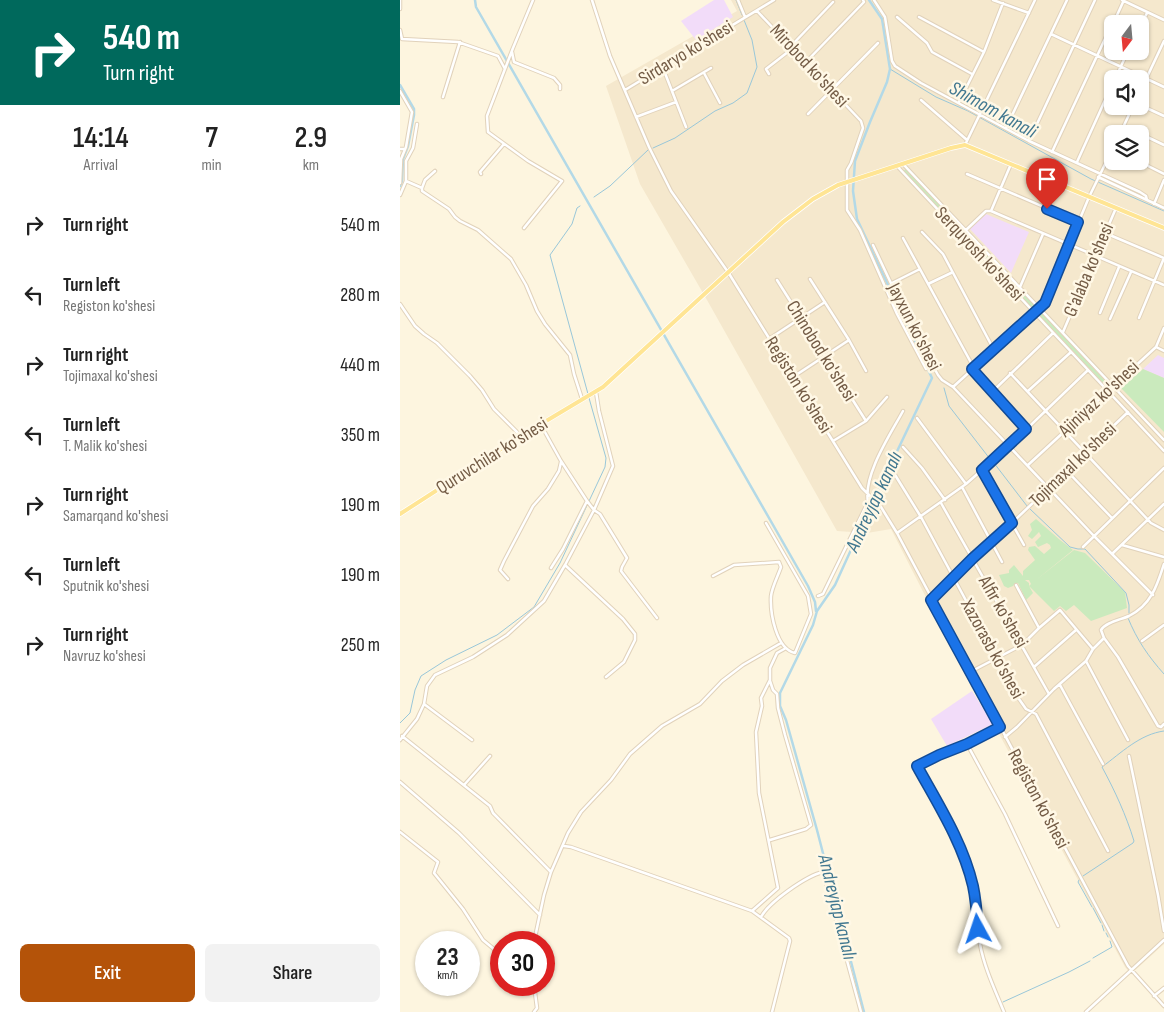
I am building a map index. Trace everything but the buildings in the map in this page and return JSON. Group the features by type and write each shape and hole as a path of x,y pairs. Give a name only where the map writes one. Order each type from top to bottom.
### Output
{"main road":[{"name":"Quruvchilar ko'shesi","path":"400,514 521,436 594,393 623,370 783,222 813,199 846,183 965,145"},
{"path":"965,145 1164,228"}],"street":[{"path":"400,0 400,9"},
{"path":"524,228 562,181 488,132 487,116 533,0"},
{"name":"Registon ko'shesi","path":"592,0 610,56 671,191 728,272 868,496 879,504 897,533 1102,920 1131,970 1164,1006"},
{"path":"738,0 745,17"},
{"name":"Sirdaryo ko'shesi","path":"625,90 774,0"},
{"path":"874,0 885,17 894,66 921,83 1029,141 1145,195 1147,200"},
{"path":"993,0 1029,13"},
{"path":"965,145 1035,0"},
{"path":"1006,128 1067,0"},
{"path":"1029,141 1095,0"},
{"path":"1117,15 1123,0 1164,20"},
{"path":"806,62 864,1"},
{"path":"769,74 766,69 792,47 833,2"},
{"path":"959,102 984,52 1003,3"},
{"name":"Mirobod ko'shesi","path":"757,11 861,121 863,128 847,170 846,183"},
{"path":"897,17 927,43 932,52 972,74"},
{"path":"920,17 984,52"},
{"path":"400,30 402,38 460,42 498,56 506,68"},
{"path":"1051,34 1127,70"},
{"path":"1149,72 1164,40"},
{"path":"443,97 460,42"},
{"path":"1052,152 1104,42"},
{"path":"808,114 878,43"},
{"path":"512,51 514,62 554,78 560,85 560,89"},
{"path":"1120,70 1124,60"},
{"path":"662,68 686,127"},
{"path":"672,91 711,68"},
{"path":"704,73 720,103"},
{"path":"1149,80 1164,87"},
{"path":"400,91 412,112 405,149 401,159 400,183"},
{"path":"921,100 966,140"},
{"path":"636,117 676,102"},
{"path":"1077,162 1104,103"},
{"path":"1149,109 1164,116"},
{"path":"400,195 406,182 406,160 413,148 417,124"},
{"path":"1149,138 1164,145"},
{"path":"481,174 480,172 504,144"},
{"path":"400,149 405,149"},
{"name":"Serquyosh ko'shesi","path":"903,164 1164,440"},
{"path":"991,211 1011,164"},
{"name":"Serquyosh ko'shesi","path":"896,166 1164,451"},
{"path":"1149,166 1164,174"},
{"path":"953,387 1045,303 1068,245 1104,167"},
{"path":"422,188 425,180 435,170"},
{"path":"967,174 1078,222"},
{"path":"1097,179 1164,208"},
{"path":"1154,204 1164,180"},
{"path":"406,182 422,188 422,191 451,210 455,217 478,230 511,259 526,285 537,311 570,355 574,374 583,399"},
{"path":"846,183 847,210 860,230 901,322 926,368"},
{"name":"G'alaba ko'shesi","path":"1063,332 1116,208"},
{"path":"966,230 986,211 991,211 1164,286"},
{"path":"922,232 943,254 994,350"},
{"path":"1105,233 1164,258 1140,318"},
{"path":"1020,287 1043,234"},
{"path":"903,238 973,369 1026,429"},
{"name":"Jayxun ko'shesi","path":"873,245 938,375 953,387 1094,536 1153,595"},
{"path":"1100,313 1119,267"},
{"path":"892,282 920,269"},
{"path":"1110,319 1131,272"},
{"path":"928,284 952,273"},
{"path":"810,279 866,370"},
{"name":"Chinobod ko'shesi","path":"777,280 866,421"},
{"path":"769,339 824,302"},
{"path":"400,304 415,326 437,343 465,370 482,390 494,409 521,436"},
{"name":"Ajiniyaz ko'shesi","path":"1028,465 1156,347 1164,328"},
{"path":"992,392 1053,333"},
{"path":"793,377 849,340"},
{"path":"1156,347 1164,350"},
{"path":"1028,391 1071,352"},
{"path":"897,533 921,518 966,484 1009,446 1088,370"},
{"path":"1010,373 1148,520 1164,530"},
{"path":"400,740 417,720 424,704 427,686 435,674 473,657 507,635 544,601 565,565 594,510 613,466 594,393"},
{"path":"833,441 866,421 887,397"},
{"path":"818,596 823,594 868,502 872,472 902,411"},
{"name":"Tojimaxal ko'shesi","path":"931,600 1128,412"},
{"path":"917,418 966,484"},
{"path":"541,425 561,461 594,510 600,514 627,558 621,571 657,618"},
{"path":"903,447 922,468 945,500"},
{"path":"508,579 500,570 504,561 533,506 548,489 559,471 561,461"},
{"path":"1083,547 1164,468"},
{"name":"Xazorasb ko'shesi","path":"892,470 921,518 1019,699 1026,709 1036,714 1108,851"},
{"path":"982,470 1024,545"},
{"path":"1066,470 1112,518"},
{"path":"962,487 1002,562"},
{"path":"552,568 587,500"},
{"name":"Alfir ko'shesi","path":"941,503 1018,641 1050,694"},
{"path":"1113,554 1164,504"},
{"path":"713,576 734,565 779,562 781,567 771,594 771,612 781,643 789,652 795,653 809,621 810,606 808,596 766,523"},
{"path":"1122,545 1164,557"},
{"path":"1164,564 1153,595 1132,614 1105,626 1101,630 1104,638 1127,672 1158,726 1161,727 1164,724"},
{"path":"565,565 623,619 635,634 635,640 624,662 606,677"},
{"path":"1158,582 1164,584"},
{"path":"1016,585 1039,628"},
{"path":"970,672 1022,645 1060,610 1094,648"},
{"path":"1142,641 1164,626"},
{"path":"1034,666 1076,629"},
{"path":"1005,736 1086,660 1104,638"},
{"path":"536,931 551,872 564,846 568,833 581,812 611,780 630,754 662,726 700,704 722,681 743,665 781,643"},
{"path":"770,840 806,829 811,825 784,734 776,694 770,680 770,668 777,653 786,648"},
{"path":"1086,660 1128,740"},
{"path":"752,911 778,888 770,840 759,793 756,732 762,706 761,698 770,680"},
{"path":"1060,685 1103,764"},
{"path":"424,704 472,740"},
{"path":"1000,727 917,766 956,839 969,872 975,896 983,956 1004,1012"},
{"path":"402,736 490,806 493,813 551,872"},
{"path":"967,744 1005,814 1058,926"},
{"path":"464,785 490,756"},
{"path":"1129,756 1164,931"},
{"path":"400,782 459,833 540,915"},
{"path":"400,832 438,862 434,873 463,909 483,940 490,946"},
{"path":"564,846 752,911 789,938 790,941 772,1012"},
{"path":"761,917 770,905 814,874 823,872 861,1012"},
{"path":"1088,1011 1164,940"},
{"path":"1154,996 1164,988"},
{"path":"534,1012 537,1008 535,996"}],"shaded area":[{"path":"714,0 724,0 733,17 696,40 681,21"},
{"path":"731,0 1164,0 1164,944 1131,974 1125,967 958,660 891,529 867,533 837,531 640,184 606,86 737,11"},
{"path":"986,214 1029,232 1011,273 970,229"},
{"path":"1158,355 1164,358 1164,378 1143,369"},
{"path":"972,691 993,724 947,746 931,719"}],"green space":[{"path":"906,169 1036,306 1033,309 903,171"},
{"path":"1042,313 1108,384 1106,386 1039,315"},
{"path":"1143,369 1164,378 1164,432 1121,388"},
{"path":"1036,519 1073,550 1036,580 1074,550 1085,553 1125,592 1127,608 1091,621 1074,605 1066,611 1060,606 1054,611 1029,586 1033,593 1026,600 1018,583 1008,588 1004,586 999,575 1009,573 1009,570 1014,565 1023,576 1023,571 1035,560 1028,550 1029,547 1035,546 1044,554 1051,548 1047,543 1038,547 1035,542 1041,536 1039,532 1032,539 1028,536 1032,530 1030,524"}],"waterway":[{"path":"475,0 476,7 808,586 815,602 816,611"},
{"path":"736,0 742,15"},
{"name":"Andreyjap kanalı","path":"864,1012 817,830 786,720 780,706 780,693 813,625 817,611 835,585 932,378 857,219 853,191 855,161 887,82 890,69 882,19 869,0"},
{"path":"653,148 675,138 715,111 733,103 747,93 757,67 752,40 744,20"},
{"name":"Shimom kanali","path":"890,69 936,97 968,111 1091,179 1164,211"},
{"path":"400,85 414,109 408,146 403,159 400,186"},
{"path":"594,197 610,186 648,150"},
{"path":"580,206 577,208 572,224 550,255 588,394"},
{"path":"944,388 949,406 990,459"},
{"path":"400,723 410,713 415,690 421,676 446,660 497,635 534,607 560,563 605,467 606,458 589,398"},
{"path":"994,463 1027,506"},
{"path":"1030,509 1070,547 1085,549 1126,593 1129,613"},
{"path":"1128,618 1143,648 1164,674"},
{"path":"1083,876 1134,841 1120,803 1102,767 1139,740 1164,731"},
{"path":"1079,880 1078,882 1092,907"},
{"path":"1093,908 1101,923"},
{"path":"1102,925 1104,931"},
{"path":"1106,933 1108,937"},
{"path":"1093,958 1112,947 1110,941"},
{"path":"1003,1002 1090,961"}],"route":[{"path":"978,929 975,896 969,872 956,839 917,766 1000,727 931,600 973,558 1012,523 982,470 1026,429 972,369 1045,303 1078,222 1047,209"}]}
